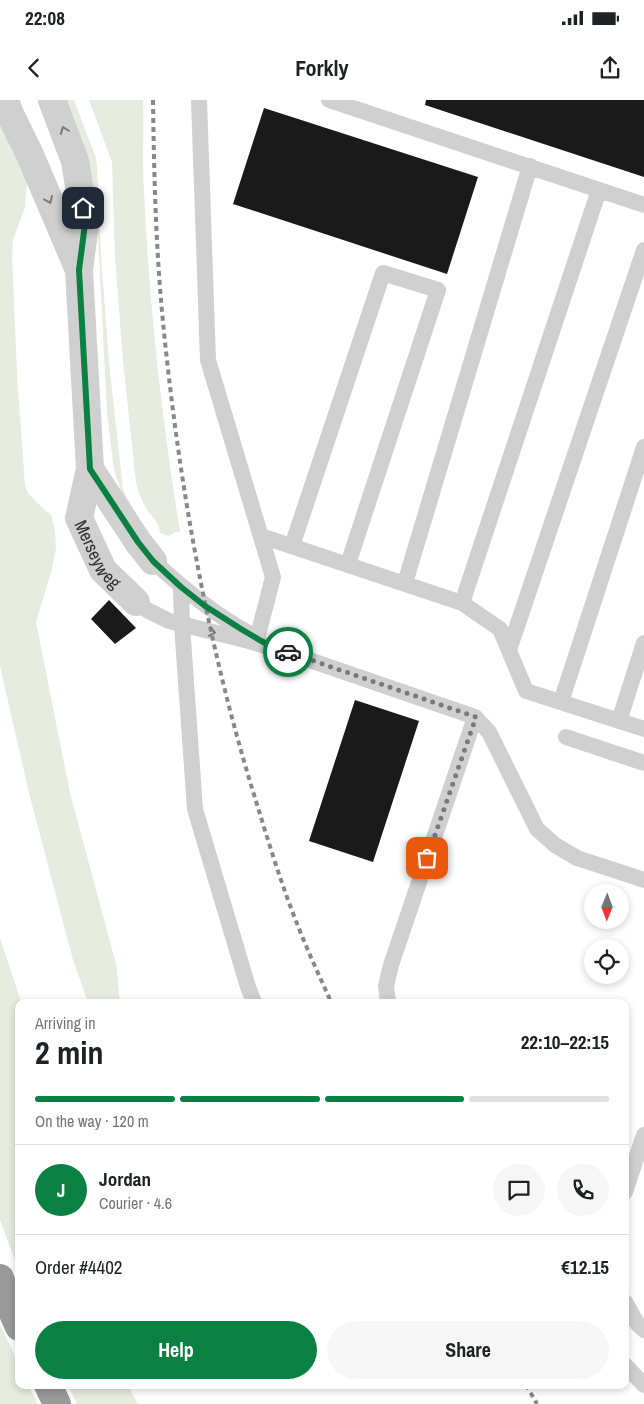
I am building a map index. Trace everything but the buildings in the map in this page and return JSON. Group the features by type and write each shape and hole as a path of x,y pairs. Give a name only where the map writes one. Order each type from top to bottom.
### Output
{"highway":[{"path":"0,1278 15,1317"},
{"path":"50,1389 57,1404"}],"street":[{"name":"Merseyweg","path":"6,100 10,114 30,155 79,270"},
{"name":"Merseyweg","path":"52,100 75,161 85,224 79,270 90,469 79,518 103,570 136,602"},
{"name":"Merseyweg","path":"90,469 138,542 153,561"}],"lane":[{"path":"199,100 208,360 274,577 257,641"},
{"path":"329,100 644,205"},
{"path":"405,583 530,166"},
{"path":"462,603 599,190"},
{"path":"509,650 644,250"},
{"path":"292,546 383,273 438,290 348,564"},
{"path":"561,702 644,447"},
{"path":"261,536 462,603 500,628 526,691 644,730"},
{"path":"153,561 181,587 257,641"},
{"path":"181,587 195,809 253,999"},
{"path":"136,602 169,621 257,641 476,717 489,732 537,829 555,845 577,858 644,880"},
{"path":"619,721 644,643"},
{"path":"388,999 386,986 391,964 476,717"},
{"path":"566,737 644,763"},
{"path":"629,1180 644,1135"},
{"path":"629,1309 637,1323 644,1330"},
{"path":"629,1369 644,1385"}],"shaded area":[{"path":"66,100 74,100 96,158 109,363 123,489 144,527 122,494 114,470 107,412 94,195"},
{"path":"89,100 143,100 143,180 153,320 167,447 180,532 169,536 160,533 158,524 142,501 136,483 123,361 115,257 112,162"},
{"path":"0,125 18,156 27,184 25,207 13,240 12,256 17,375 25,486 36,502 51,515 55,531 56,548 52,569 36,622 70,793 116,964 120,999 87,999 73,960 29,793 0,666"},
{"path":"0,938 20,999 15,999 15,1260 0,1220"},
{"path":"0,1324 15,1356 15,1389 30,1389 38,1404 0,1404"},
{"path":"70,1389 131,1389 138,1404 77,1404"}],"railway":[{"path":"153,100 156,216 164,332 178,450 198,567 223,683 255,798 292,910 330,999"},
{"path":"528,1389 537,1404"}],"way so far":[{"path":"288,652 476,717 427,858"}],"route":[{"path":"83,208 85,224 79,270 90,469 138,542 153,561 181,587 205,606 241,629 263,642 288,652"}]}
